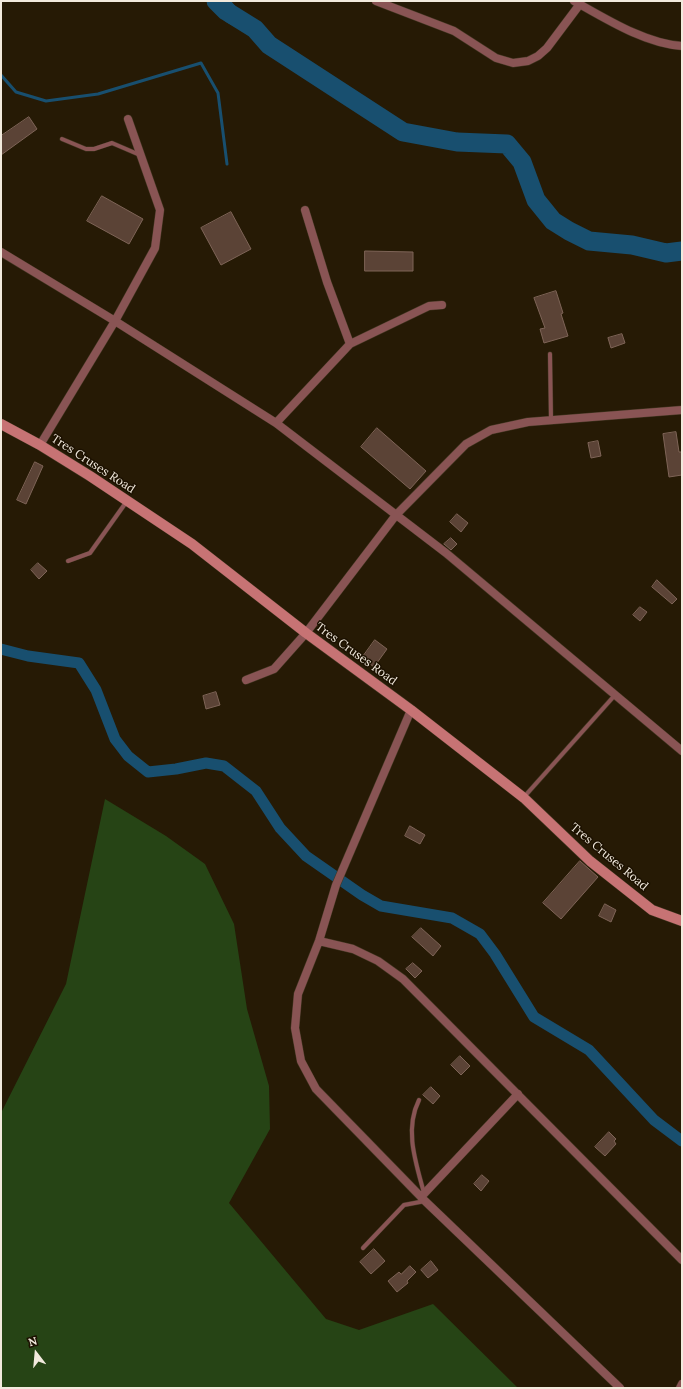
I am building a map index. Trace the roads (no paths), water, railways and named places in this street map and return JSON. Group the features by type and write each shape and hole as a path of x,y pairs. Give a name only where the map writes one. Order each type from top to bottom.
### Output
{"main road":[{"name":"Tres Cruses Road","path":"1,424 40,445 192,544 306,633 411,710 524,798 590,861 652,910 682,921"}],"street":[{"path":"376,1 454,31 496,58 513,63 528,61 538,56 547,48 577,3 625,28 670,45 682,46"},
{"path":"40,445 115,321 155,248 160,210 128,119"},
{"path":"305,210 327,282 350,344"},
{"path":"1,252 115,321 276,423 446,553 682,751"},
{"path":"276,423 350,344 429,306 442,305"},
{"path":"246,680 274,669 306,633 396,515 466,444 491,430 551,420 682,410"},
{"path":"411,710 336,885 319,941 298,994 295,1028 301,1061 316,1089 424,1197 620,1388"},
{"path":"319,941 354,949 378,961 403,978 682,1260"},
{"path":"424,1197 518,1094"},
{"path":"680,1388 682,1384"}],"lane":[{"path":"62,139 86,149 94,149 112,143 140,155"},
{"path":"550,354 551,420"},
{"path":"68,561 90,553 128,501"},
{"path":"524,798 616,695"},
{"path":"363,1248 404,1205 424,1197 412,1142 413,1115 419,1100"}],"water":[{"path":"206,1 231,1 269,45 403,132 298,70 253,37 226,22"}],"waterway":[{"path":"216,1 226,11 255,29 269,45 403,132 457,142 507,144 522,162 536,200 553,221 569,231 589,241 632,245 666,253 682,251"},
{"path":"1,75 16,92 46,101 98,94 201,63 218,93 227,164"},
{"path":"1,649 28,656 79,663 96,690 115,739 128,756 148,772 176,769 206,763 224,766 256,791 280,828 306,856 362,895 381,906 452,918 480,934 495,954 534,1017 589,1050 654,1120 682,1141"}]}
